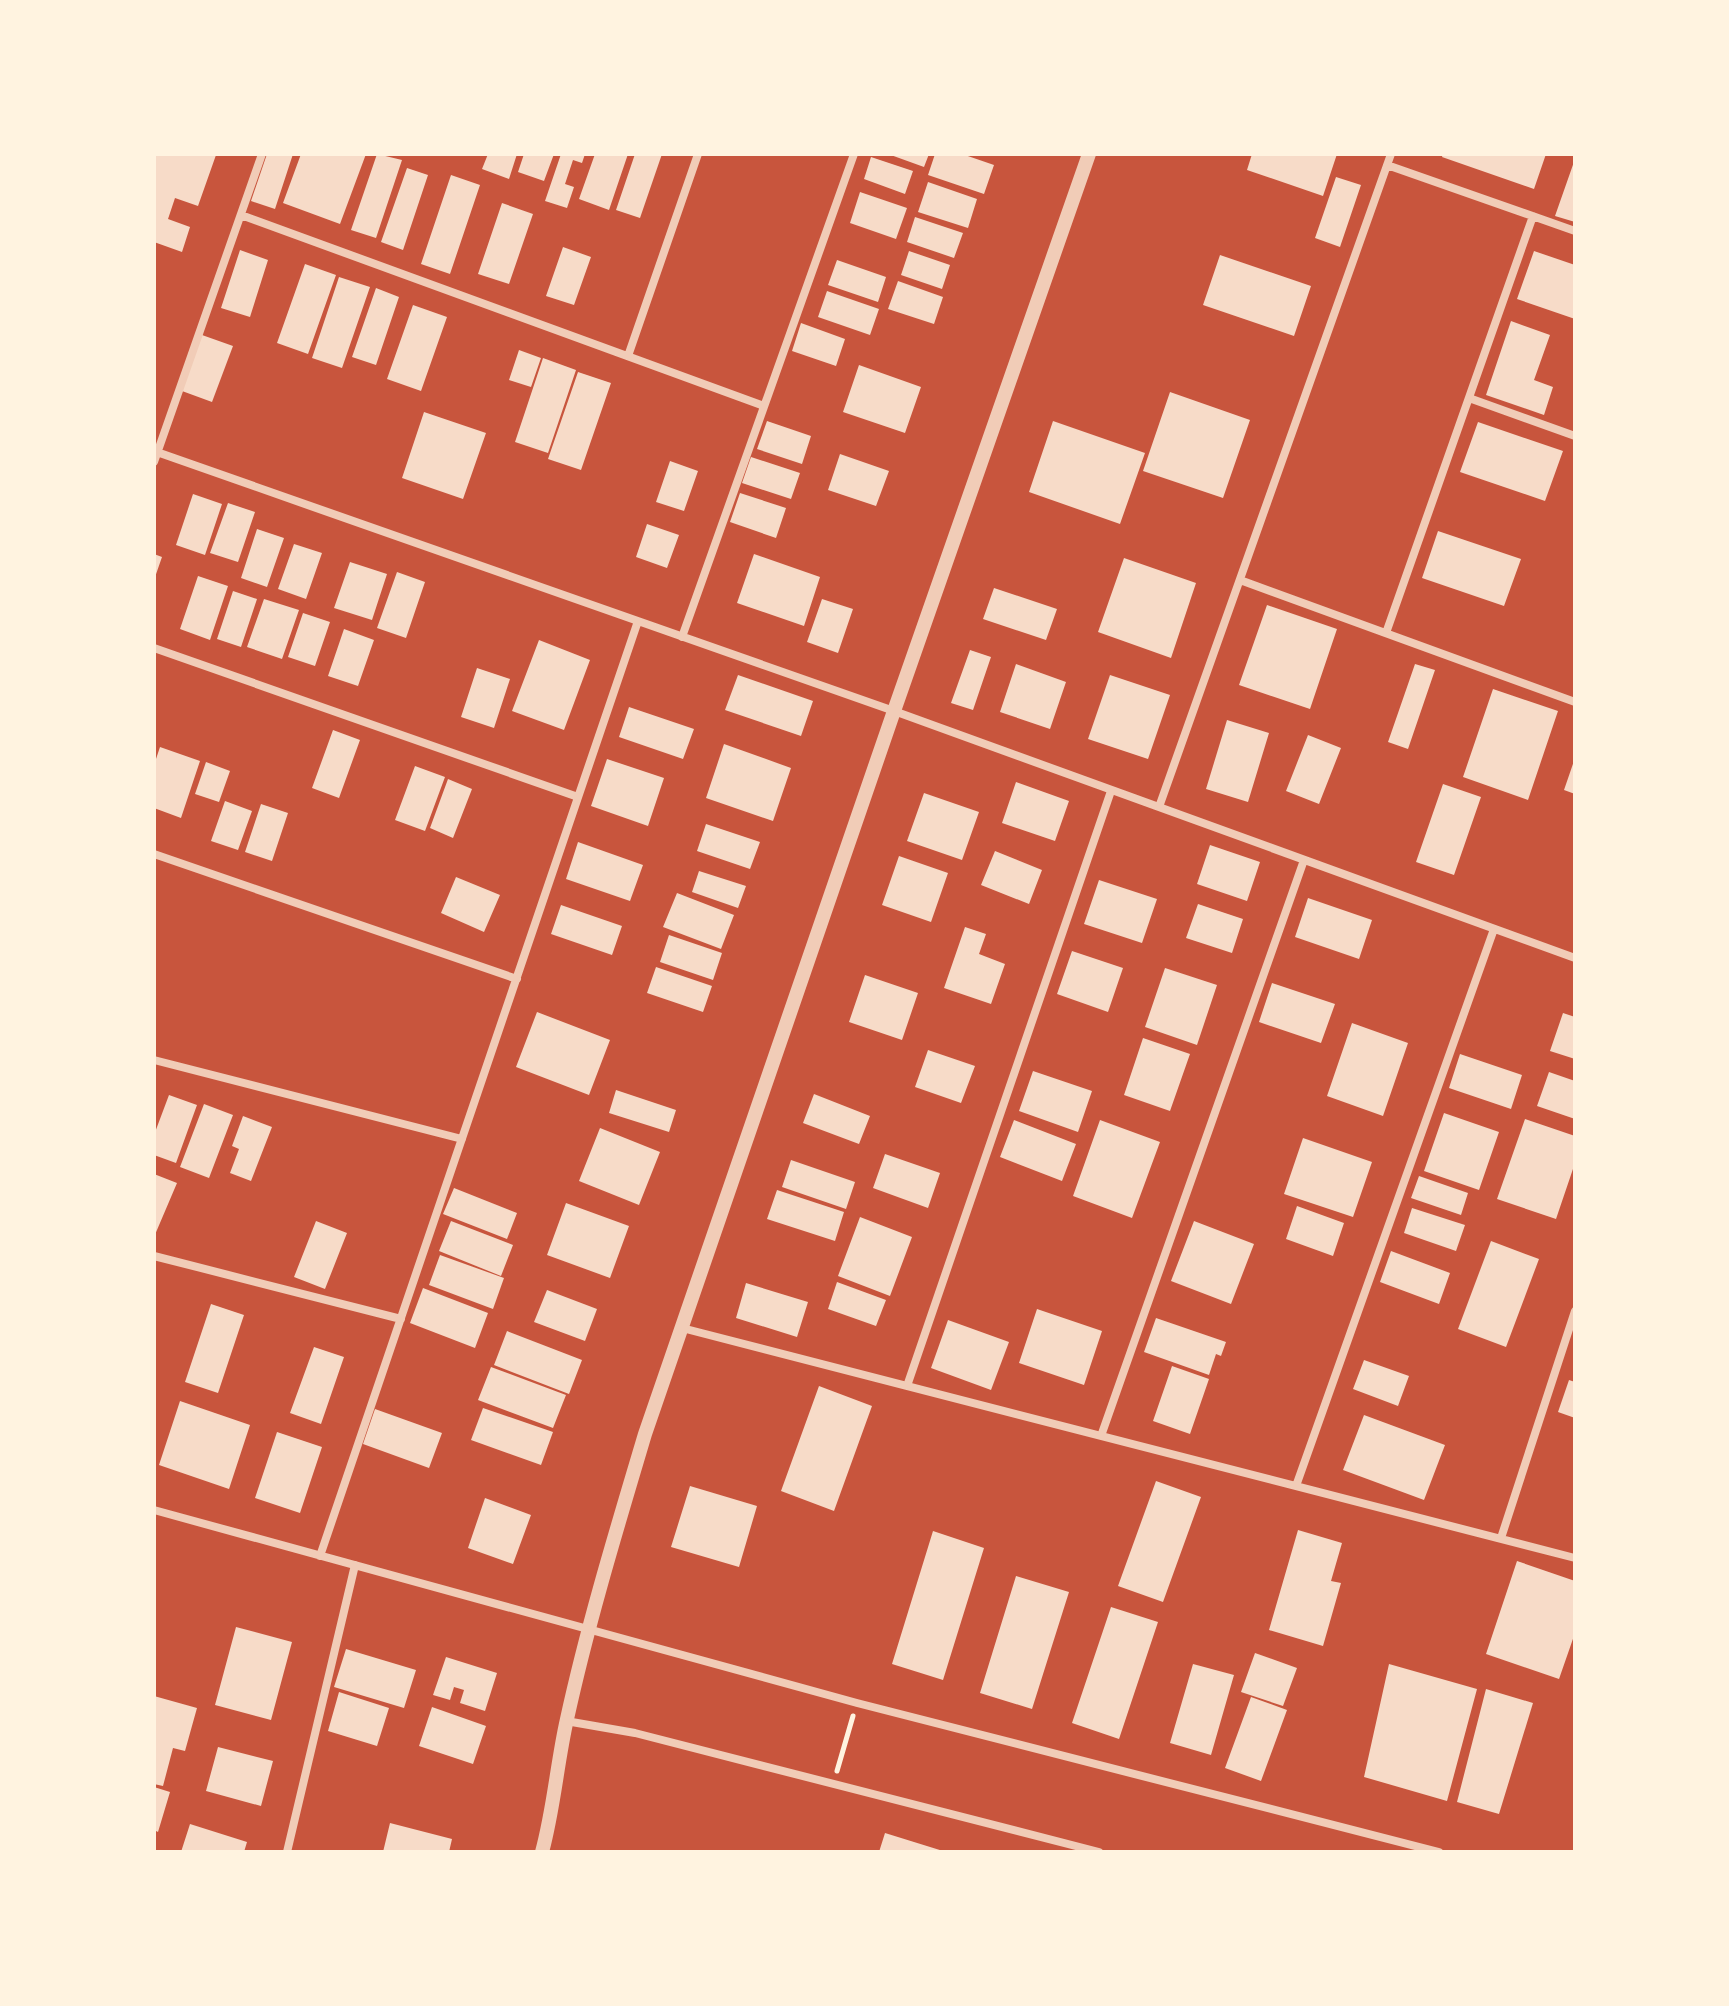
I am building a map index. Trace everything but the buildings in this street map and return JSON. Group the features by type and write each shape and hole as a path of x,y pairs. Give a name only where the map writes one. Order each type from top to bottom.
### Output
{"street":[{"path":"154,462 262,154"},
{"path":"628,356 698,154"},
{"path":"682,637 854,154"},
{"path":"542,1852 551,1820 566,1721 645,1434 1089,154"},
{"path":"1159,807 1391,154"},
{"path":"1387,165 1575,231"},
{"path":"241,215 764,406"},
{"path":"1386,633 1533,216"},
{"path":"1469,398 1575,436"},
{"path":"156,452 894,711 1575,958"},
{"path":"1240,580 1575,702"},
{"path":"320,1556 638,621"},
{"path":"154,648 578,797"},
{"path":"907,1386 1111,791"},
{"path":"154,854 517,979"},
{"path":"1101,1436 1304,860"},
{"path":"1296,1486 1494,929"},
{"path":"154,1060 462,1139"},
{"path":"154,1256 401,1319"},
{"path":"1501,1538 1575,1311"},
{"path":"682,1328 1575,1558"},
{"path":"154,1512 857,1703 1439,1852"},
{"path":"287,1852 355,1565"},
{"path":"566,1721 635,1733 1099,1852"}],"path":[{"path":"833,1784 857,1703"}]}
